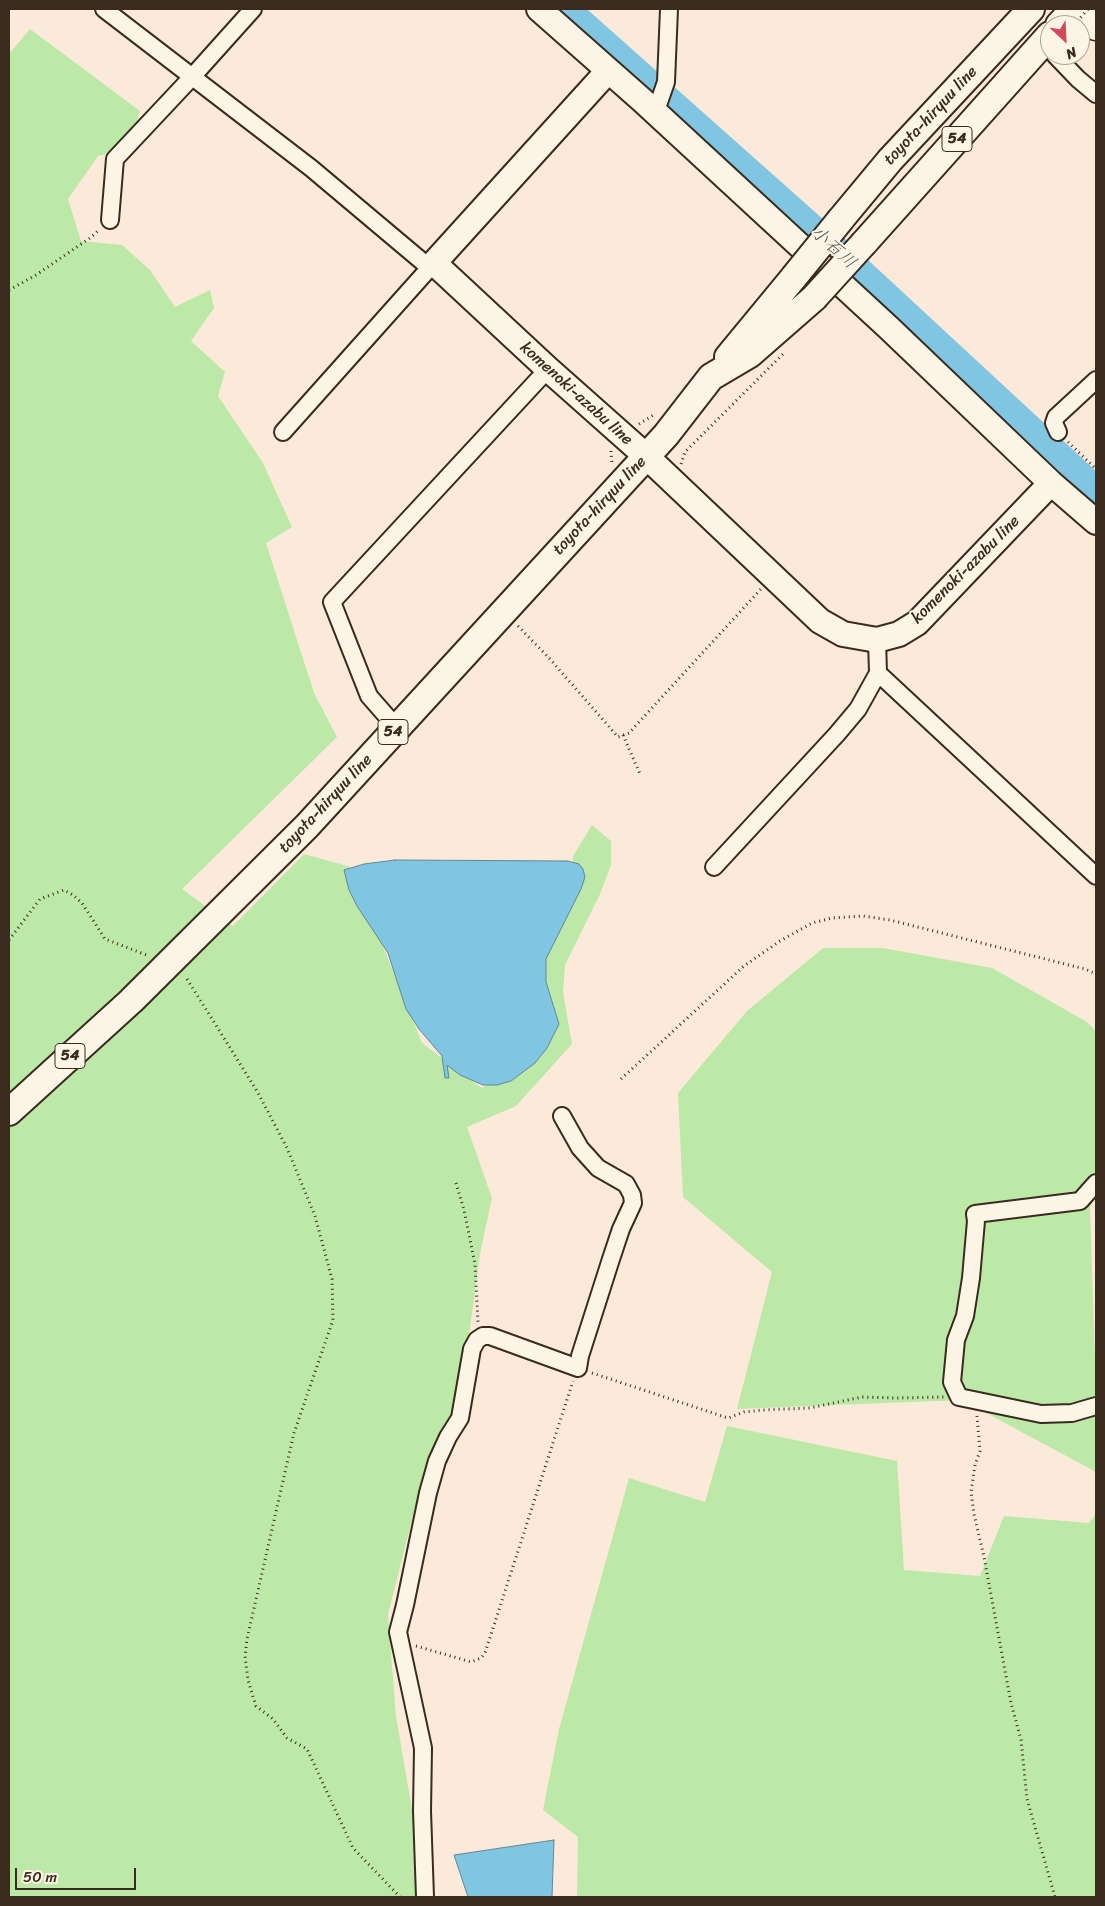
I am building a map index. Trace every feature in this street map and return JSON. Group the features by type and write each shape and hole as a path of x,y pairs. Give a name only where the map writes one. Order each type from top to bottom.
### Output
{"highway":[{"path":"1081,9 1096,26"}],"main road":[{"path":"539,9 608,71 656,108 1051,483 1096,522"},
{"name":"toyota-hiryuu line","path":"9,1112 132,1001 307,826 666,435 896,153 1021,14"},
{"name":"toyota-hiryuu line","path":"711,378 750,354 814,298 1040,54"},
{"path":"434,263 608,71"},
{"name":"komenoki-azabu line","path":"434,263 548,369 646,456 820,621 843,634 878,640 899,634 917,623 1051,483"}],"street":[{"path":"104,9 312,168 424,263 434,263"},
{"path":"110,220 115,159 253,9"},
{"path":"656,108 666,82 669,9"},
{"path":"1068,65 1078,79 1096,94"},
{"path":"283,432 434,263"},
{"path":"397,728 369,696 332,602 548,369"},
{"path":"1058,432 1054,423 1056,417 1096,380"},
{"path":"714,867 858,709 878,673 878,640"},
{"path":"878,673 1096,876"},
{"path":"425,1897 422,1810 423,1748 398,1632 428,1493 437,1461 460,1418 472,1349 483,1336 490,1336 578,1368 580,1356 614,1251 632,1203 632,1195 626,1184 598,1168 580,1148 562,1116"},
{"path":"1096,1183 1080,1201 975,1214 971,1278 965,1316 956,1340 952,1382 959,1397 1041,1414 1072,1413 1096,1406"}],"path":[{"path":"9,290 36,275 90,238 110,220"},
{"path":"668,477 682,462 685,452 787,350"},
{"path":"1058,432 1096,469"},
{"path":"503,611 549,658 618,736 629,733 765,585 776,579"},
{"path":"622,735 640,774"},
{"path":"9,940 40,899 64,890 82,903 105,938 158,959"},
{"path":"621,1079 744,966 780,941 812,923 832,918 863,916 890,920 1085,969 1096,974"},
{"path":"187,979 257,1091 288,1148 315,1216 332,1279 333,1320 294,1433 247,1639 245,1656 248,1680 256,1706 273,1718 287,1738 307,1749 353,1848 400,1897"},
{"path":"456,1183 464,1210 475,1264 480,1338"},
{"path":"400,1647 415,1646 471,1662 481,1658 485,1653 578,1368 624,1385 728,1418 744,1412 810,1408 862,1397 959,1397"},
{"path":"978,1402 980,1451 975,1465 971,1492 974,1514 984,1558 1010,1703 1021,1740 1027,1799 1055,1897"}],"green space":[{"path":"30,29 140,111 130,149 98,156 68,199 81,241 122,245 150,270 175,307 210,290 214,308 191,341 225,372 218,396 263,463 292,527 266,543 314,693 337,737 182,889 233,926 304,854 351,867 422,1043 482,1088 523,1060 538,994 549,914 572,882 573,856 592,825 611,841 611,865 600,894 565,965 563,992 572,1044 516,1106 467,1127 492,1198 481,1248 458,1415 428,1457 388,1614 396,1716 427,1897 9,1897 9,54"},
{"path":"823,948 883,948 992,968 1087,1022 1096,1031 1096,1195 1090,1207 1096,1390 1096,1472 962,1400 737,1409 772,1272 683,1197 678,1093 747,1011"},
{"path":"727,1426 897,1461 904,1570 980,1576 1004,1516 1089,1523 1096,1513 1096,1897 577,1897 578,1837 543,1810 559,1729 629,1478 705,1502"}],"water":[{"path":"395,860 568,861 579,864 583,869 585,877 581,889 546,959 546,982 559,1024 547,1048 535,1063 511,1081 497,1085 483,1085 460,1075 447,1065 449,1078 445,1078 442,1056 419,1029 406,1009 388,953 357,906 349,890 344,870 364,864"},
{"path":"554,1840 552,1897 468,1897 454,1855"}],"waterway":[{"name":"小石川","path":"565,9 836,250 1096,491"}]}
